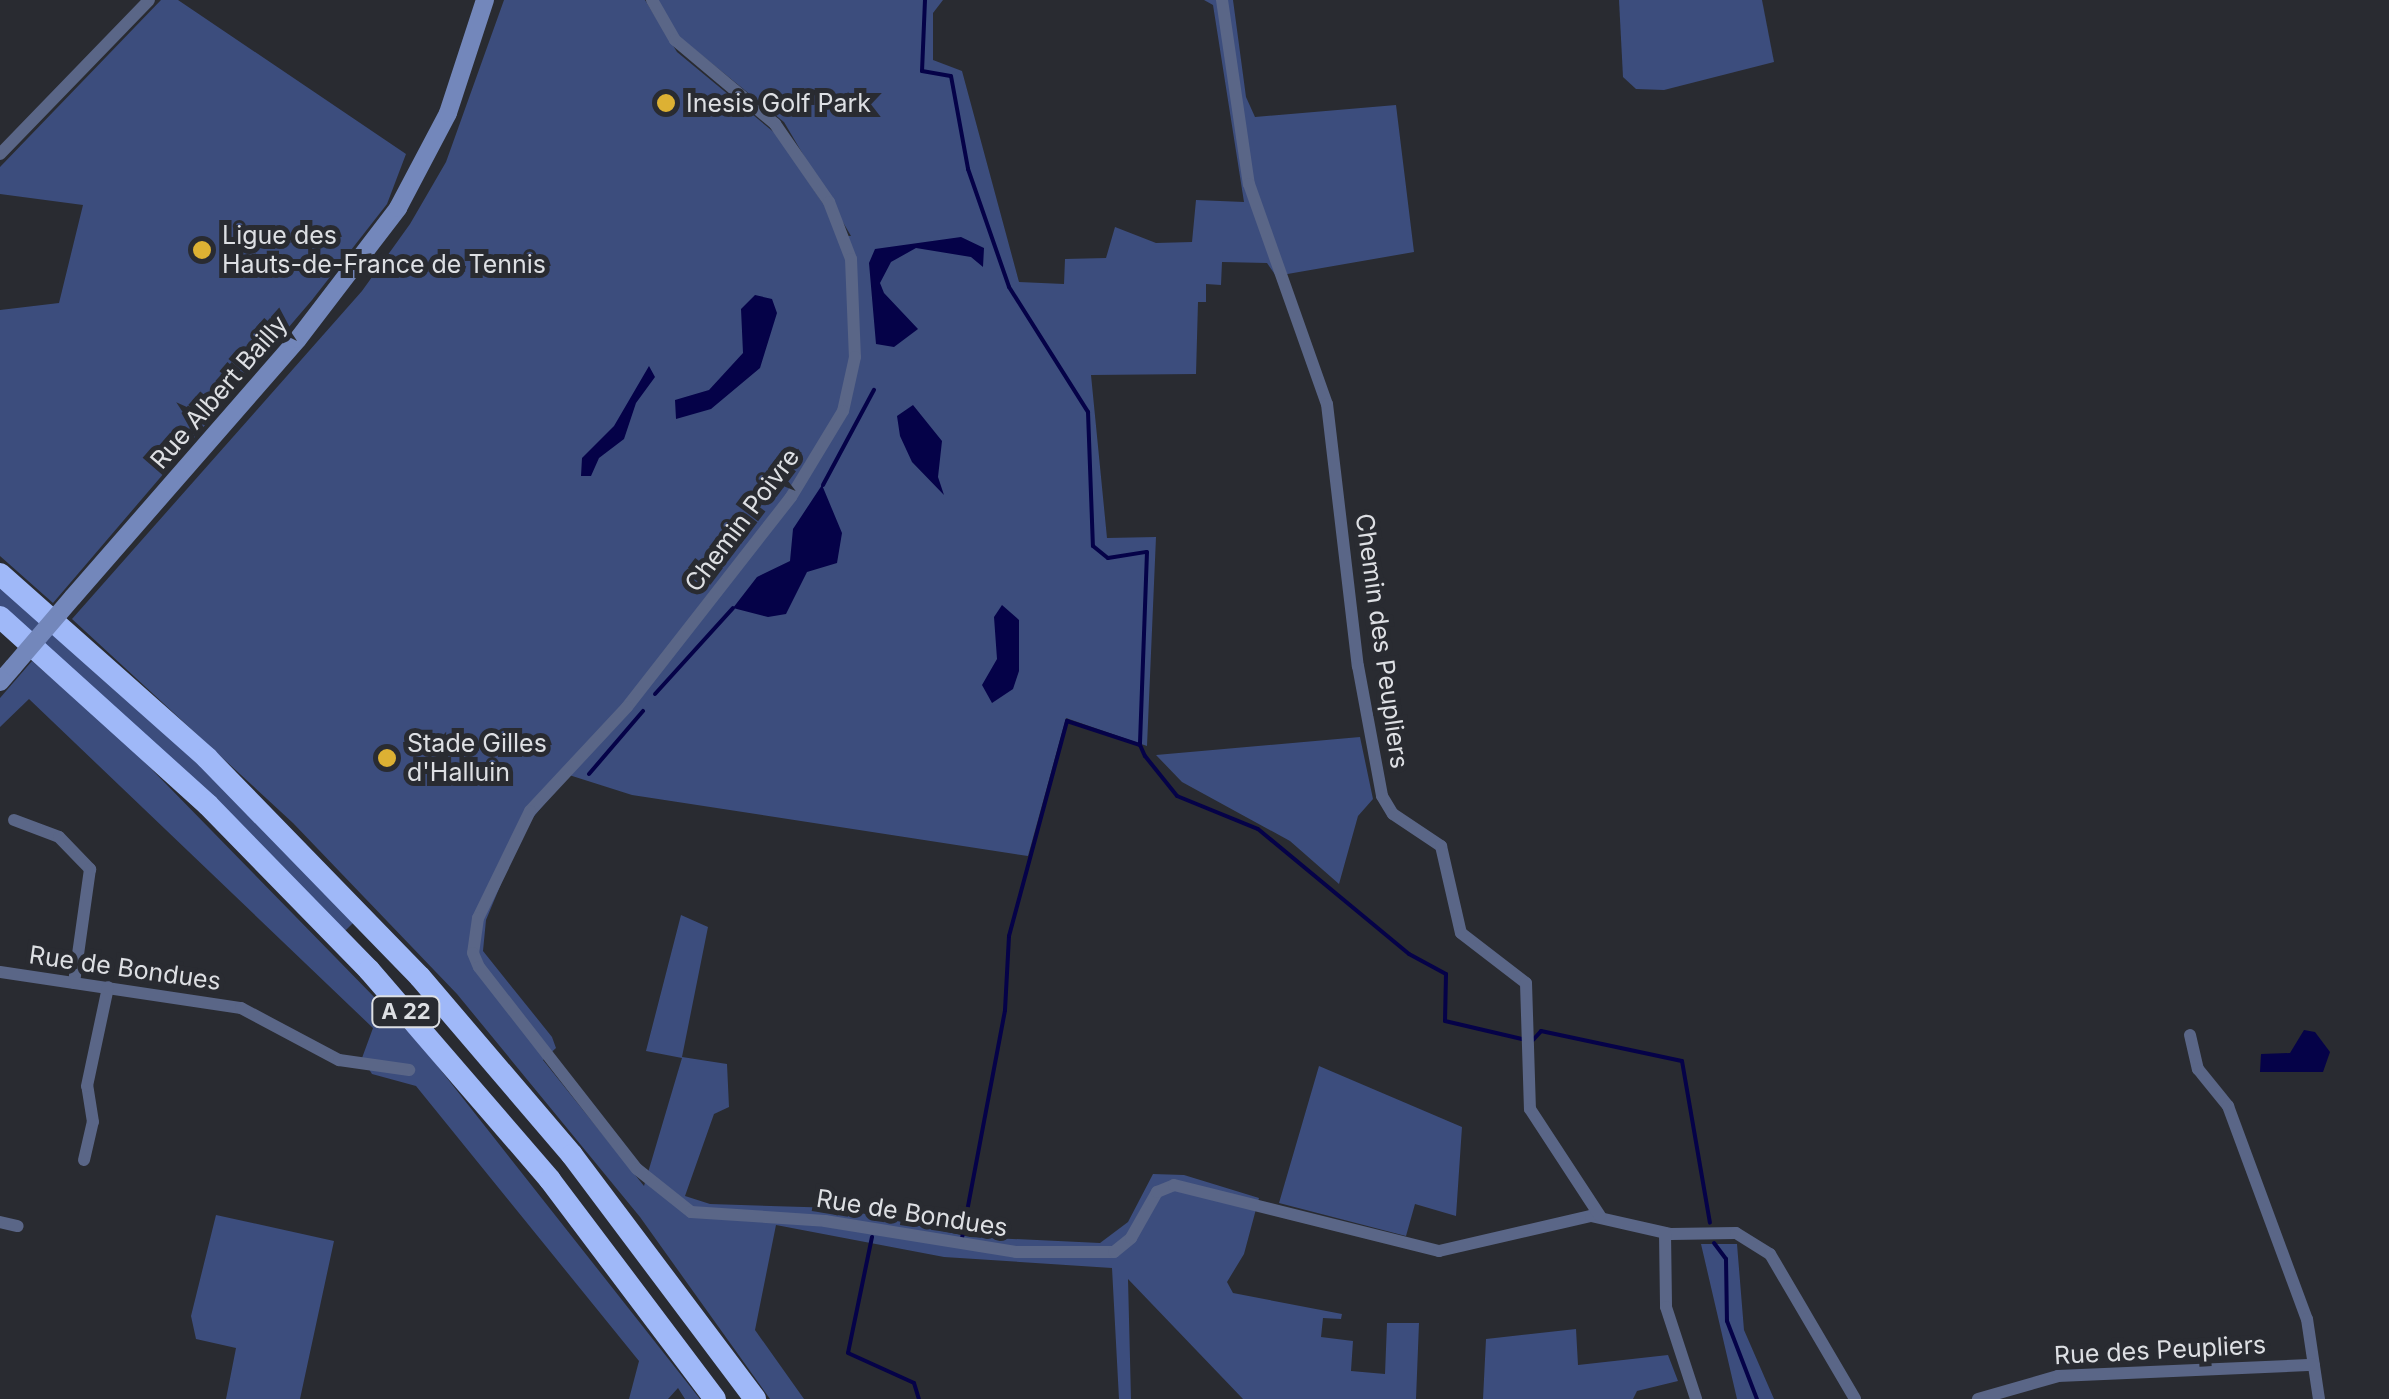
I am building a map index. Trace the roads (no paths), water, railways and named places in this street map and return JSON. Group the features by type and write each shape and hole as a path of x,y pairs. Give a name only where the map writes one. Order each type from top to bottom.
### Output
{"highway":[{"name":"A 22","path":"5,577 208,758 420,977 572,1155 755,1399"},
{"name":"A 22","path":"0,616 208,804 369,970 550,1180 714,1399"}],"main road":[{"name":"Rue Albert Bailly","path":"0,682 298,339 398,208 448,113 485,0"}],"street":[{"path":"0,154 149,0"},
{"name":"Chemin Poivre","path":"473,953 478,918 530,811 626,707 777,518 838,422 854,376 850,258 829,202 775,124 675,40 652,0"},
{"name":"Chemin des Peupliers","path":"1222,0 1249,184 1326,394 1358,666 1382,796 1392,814 1441,846 1461,934 1526,983 1530,1109 1600,1216"},
{"path":"14,820 59,838 90,868 74,983"},
{"name":"Rue de Bondues","path":"473,953 637,1170 691,1212 824,1221 977,1250 1104,1254 1127,1243 1157,1192 1174,1186 1440,1251 1600,1216"},
{"name":"Rue de Bondues","path":"0,972 241,1008 340,1060 410,1070"},
{"path":"84,1160 93,1122 88,1086 108,988"},
{"path":"2190,1035 2201,1075 2228,1106 2310,1330 2319,1399"},
{"path":"1600,1216 1665,1233 1736,1233 1760,1244 1855,1399"},
{"path":"0,1222 18,1226"},
{"path":"1665,1233 1666,1307 1696,1399"},
{"name":"Rue des Peupliers","path":"1978,1399 2058,1376 2314,1366"}],"waterway":[{"path":"925,0 922,71 951,76 968,169 1009,287 1088,412 1093,546 1108,558 1147,552 1140,745 1145,756 1177,796 1258,829 1409,954 1446,974 1445,1021 1522,1039"},
{"path":"823,485 874,390"},
{"path":"655,694 733,608"},
{"path":"589,774 643,711"},
{"path":"962,1238 1005,1010 1009,936 1067,721 1140,745"},
{"path":"1533,1040 1541,1031 1682,1061 1710,1223"},
{"path":"872,1237 848,1353 914,1383 919,1399"},
{"path":"1714,1243 1726,1259 1727,1321 1757,1399"}],"place":[{"name":"Inesis Golf Park","path":"666,103"},
{"name":"Ligue des Hauts-de-France de Tennis","path":"202,250"},
{"name":"Stade Gilles d'Halluin","path":"387,758"}]}
